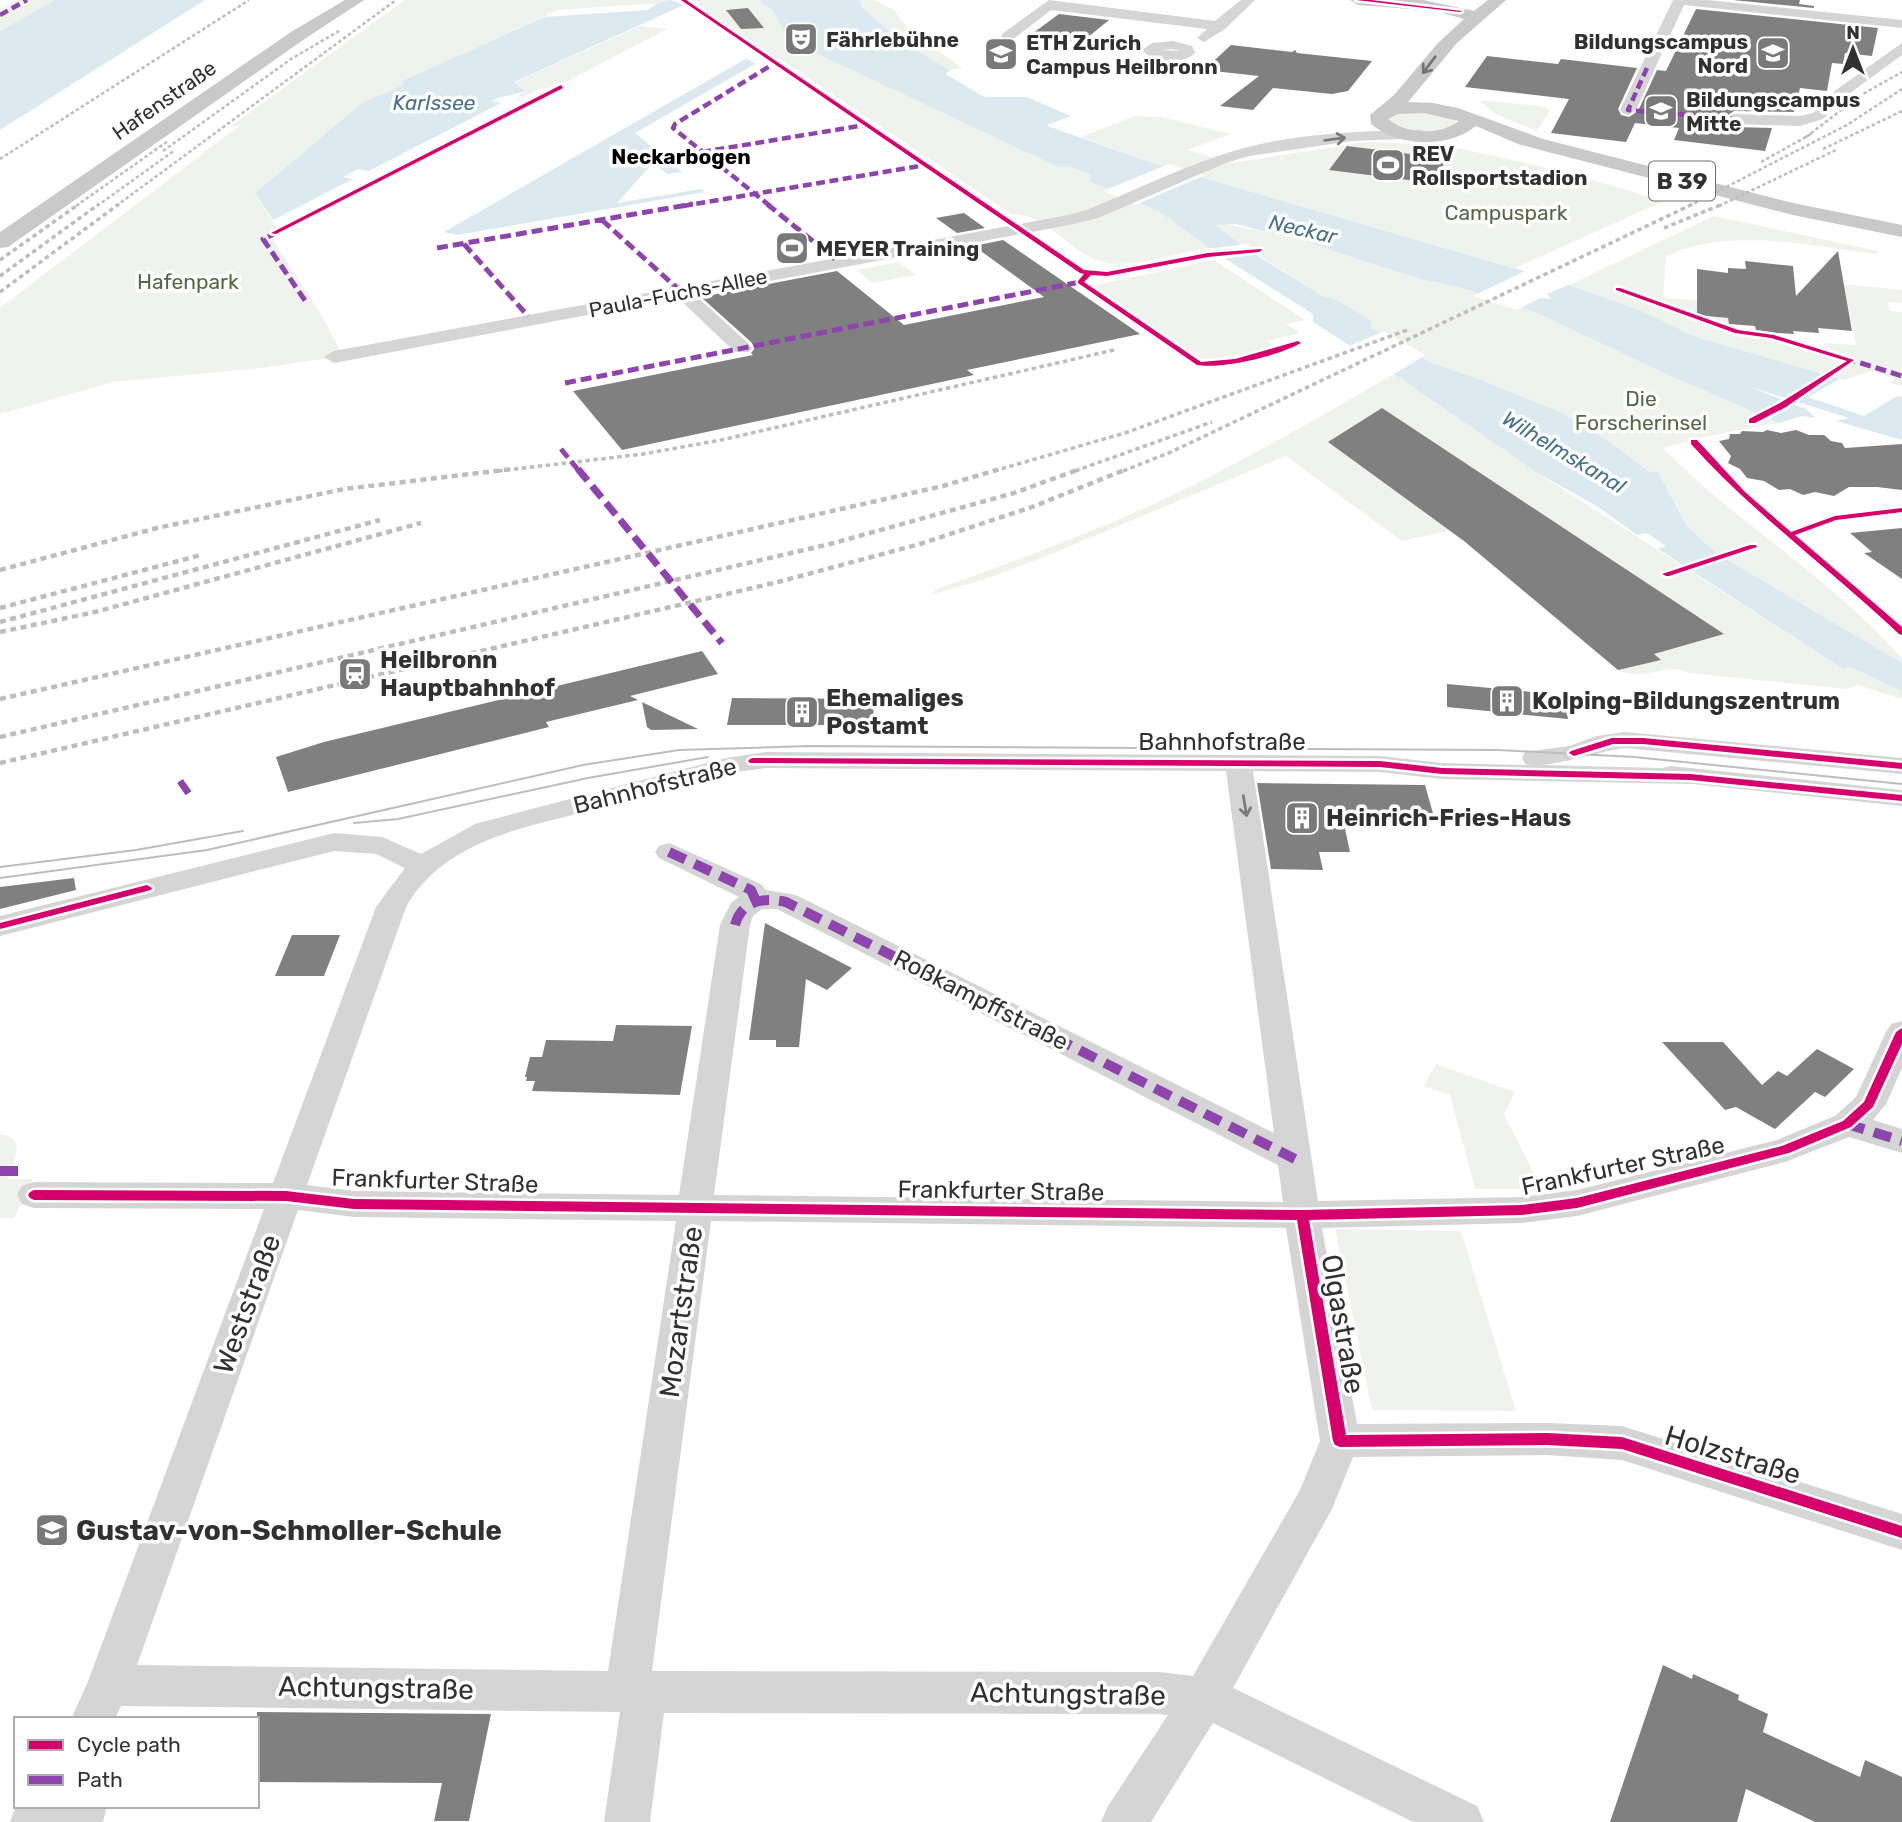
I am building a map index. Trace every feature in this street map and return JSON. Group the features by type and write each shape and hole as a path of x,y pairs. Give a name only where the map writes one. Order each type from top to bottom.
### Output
{"main road":[{"name":"Hafenstraße","path":"0,242 295,38 356,0"},
{"path":"1358,0 1468,13 1486,12"},
{"path":"1404,0 1486,12"},
{"path":"1385,111 1402,100 1436,56 1486,12 1504,4 1504,0"},
{"path":"1458,58 1486,12"},
{"name":"B 39","path":"1437,89 1443,99 1466,116 1532,142 1783,207 1902,231"},
{"path":"1385,111 1423,107 1466,116 1469,122 1455,132 1421,135"},
{"name":"B 39","path":"1385,111 1377,120 1382,125 1405,133 1478,142 1630,177 1770,214 1902,242"}],"street":[{"path":"1183,47 1203,39 1249,0"},
{"path":"1628,110 1679,1 1902,24"},
{"path":"1007,37 1053,3 1220,26"},
{"path":"1734,119 1800,121 1818,116 1841,93 1885,63 1902,47"},
{"path":"1214,158 1266,139 1385,111"},
{"path":"1214,158 1341,138 1421,135"},
{"name":"Paula-Fuchs-Allee","path":"332,355 1020,228 1088,213 1214,158"},
{"path":"679,291 742,348"},
{"name":"Bahnhofstraße","path":"1380,764 1436,758 1551,757 1612,741 1643,741 1902,766"},
{"path":"1622,761 1639,752 1643,741"},
{"name":"Bahnhofstraße","path":"1597,744 1600,749 1622,761 1690,777"},
{"name":"Bahnhofstraße","path":"424,866 449,848 485,830 753,761 1380,764 1441,771 1690,777 1902,798"},
{"name":"Bahnhofstraße","path":"1542,772 1622,761"},
{"name":"Olgastraße","path":"1238,763 1302,1215 1340,1441"},
{"path":"0,926 334,842 382,846 424,866"},
{"path":"669,852 751,890 755,901"},
{"name":"Weststraße","path":"99,1708 391,907 402,888 424,866"},
{"name":"Roßkampffstraße","path":"755,901 768,898 795,907 1295,1159"},
{"name":"Mozartstraße","path":"636,1691 695,1208 737,916 743,907 755,901"},
{"name":"Frankfurter Straße","path":"34,1195 286,1196 354,1204 1302,1215 1522,1210 1577,1203 1785,1150 1847,1124 1869,1104 1902,1032"},
{"path":"1847,1124 1902,1141"},
{"name":"Holzstraße","path":"1340,1441 1547,1439 1622,1443 1902,1532"},
{"path":"1124,1822 1204,1698 1318,1497 1340,1441"},
{"path":"627,1822 636,1691"},
{"name":"Achtungstraße","path":"99,1708 636,1691 1159,1693 1204,1698 1252,1718 1461,1822"}],"green space":[{"path":"17,0 55,0 0,31 0,10"},
{"name":"Hafenpark","path":"405,0 671,0 664,3 558,10 402,81 404,85 362,103 255,193 281,235 273,240 322,316 343,356 261,368 114,382 0,414 0,308 239,126 231,126"},
{"path":"692,0 761,0 761,3 773,9 787,35 784,38 1058,167 1072,167 1091,175 1089,181 1158,211 1210,248 1124,264 1099,261 1088,256 1035,219 1011,214 779,58 776,59 704,11 706,10"},
{"path":"859,0 875,0 894,10 907,27 962,68 950,70 902,42 862,7"},
{"path":"640,26 667,29 556,87 539,89 523,97 517,96 526,91 513,83"},
{"path":"1479,100 1541,106 1550,110 1537,131 1497,115"},
{"path":"1410,110 1455,119 1457,125 1440,132 1422,132 1387,120 1388,117"},
{"name":"Campuspark","path":"1135,116 1161,117 1231,134 1187,150 1232,163 1364,142 1444,145 1565,172 1664,201 1515,268 1152,163 1081,137"},
{"path":"1714,216 1878,251 1877,254 1770,241 1715,242 1666,257 1663,298 1697,300 1697,315 1728,318 1729,324 1739,336 1825,347 1823,343 1856,345 1844,284 1902,290 1902,303 1888,302 1890,311 1902,312 1902,386 1890,383 1894,378 1870,371 1845,380 1755,355 1696,337 1642,311 1569,285"},
{"name":"Die Forscherinsel","path":"1221,223 1275,234 1298,234 1310,243 1382,267 1458,287 1537,313 1666,374 1779,423 1663,448 1718,499 1859,615 1902,658 1902,663 1716,553 1686,525 1658,472 1650,472 1614,445 1562,413 1432,363 1371,328 1335,299 1323,296 1220,231 1215,225"},
{"path":"1214,260 1305,320 1286,324 1300,333 1267,341 1276,347 1206,361 1199,359 1091,286"},
{"path":"899,262 916,275 873,283 856,270"},
{"path":"1394,374 1536,472 1843,669 1852,668 1902,691 1902,699 1858,685 1847,689 1672,669 1637,674 1618,670 1660,660 1630,633 1655,626 1685,645 1724,634 1382,409 1329,443 1450,531 1402,541 1286,456 1044,557 983,580 933,594 934,590 1074,538 1156,503 1247,457"},
{"path":"1436,1064 1515,1092 1504,1114 1542,1189 1475,1189 1450,1095 1424,1086"},
{"path":"0,1134 14,1140 17,1151 7,1179 33,1179 14,1218 0,1218"},
{"path":"1335,1229 1461,1231 1516,1411 1372,1410"}],"water":[{"path":"55,0 205,0 0,130 0,31"},
{"name":"Karlssee","path":"671,0 684,5 514,82 525,91 491,101 501,103 369,171 358,169 343,177 353,179 273,220 255,193 362,103 403,85 402,81 544,17 648,10 656,4"},
{"path":"761,0 859,0 862,7 902,42 950,70 946,74 984,96 1027,97 1072,116 1048,126 1152,163 1555,280 1642,311 1696,337 1840,379 1808,397 1864,416 1897,396 1902,397 1902,440 1836,421 1849,418 1747,386 1806,409 1816,418 1802,416 1779,423 1666,374 1537,313 1458,287 1382,267 1310,243 1298,234 1275,234 1236,224 1215,225 1251,252 1323,296 1335,299 1370,320 1371,328 1432,363 1562,413 1614,445 1650,472 1658,472 1686,525 1716,553 1902,663 1902,691 1852,668 1843,669 1658,549 1666,546 1647,533 1637,535 1598,507 1536,472 1313,322 1313,314 1221,256 1158,211 1089,181 1091,175 1072,167 1058,167 784,38 786,35 773,10 761,3"},
{"path":"747,58 755,64 635,133 682,172 667,174 655,164 651,165 617,203 701,189 705,192 457,235 444,232"}],"pier":[{"path":"950,70 985,93 1031,95 1074,113 1075,117 1057,125 1068,129 1063,131 1047,125 1071,116 1027,97 984,97 946,74"},
{"path":"1169,164 1205,175 1135,205 1103,191"},
{"path":"1247,244 1262,254 1220,259 1206,249"},
{"path":"1529,269 1573,283 1547,294 1551,299 1540,298 1517,310 1473,296"},
{"path":"1384,331 1425,355 1391,376 1345,348"}],"building":[{"path":"1733,0 1800,0 1799,4 1814,8"},
{"path":"748,8 764,28 741,29 726,10"},
{"path":"1696,9 1878,28 1872,56 1845,53 1843,64 1832,63 1827,91 1800,88 1794,112 1734,111 1725,117 1725,121 1734,127 1772,128 1765,151 1674,140 1679,128 1635,123 1626,142 1551,133 1569,99 1465,87 1487,56 1558,64 1561,59 1637,68 1618,109 1621,115 1629,117 1638,111 1657,70 1666,71"},
{"path":"1059,14 1109,20 1082,42 1029,36"},
{"path":"1231,45 1292,52 1295,50 1297,53 1372,61 1348,91 1332,94 1273,88 1253,110 1220,106 1259,76 1204,70"},
{"name":"REV Rollsportstadion","path":"1347,146 1426,156 1449,156 1432,183 1329,170"},
{"path":"964,213 985,228 957,233 936,218"},
{"path":"1003,240 1140,334 967,370 974,375 622,450 573,391 753,355 751,353 755,348 751,342 701,297 837,271 904,325 1044,297 974,246"},
{"path":"1838,251 1852,331 1818,328 1819,333 1776,333 1756,330 1755,326 1729,324 1728,318 1697,315 1697,269 1728,273 1728,268 1746,269 1745,261 1793,266 1796,296"},
{"path":"1382,408 1724,634 1654,654 1661,660 1618,670 1464,541 1328,442"},
{"path":"1767,430 1781,433 1796,430 1809,435 1824,435 1831,441 1842,443 1845,448 1902,444 1902,490 1849,487 1834,496 1815,492 1803,495 1790,489 1779,490 1764,481 1747,478 1740,469 1728,463 1731,456 1719,441 1729,439 1730,434 1740,434 1742,431"},
{"path":"1902,528 1902,579 1864,553 1872,552 1850,533"},
{"path":"702,651 718,674 630,696 638,700 546,722 549,727 288,792 276,757 324,742"},
{"name":"Kolping-Bildungszentrum","path":"1447,684 1565,695 1568,719 1447,707"},
{"name":"Ehemaliges Postamt","path":"732,698 874,699 873,725 727,725"},
{"path":"642,702 698,729 651,730 647,727"},
{"name":"Heinrich-Fries-Haus","path":"1257,783 1425,785 1434,817 1342,815 1350,852 1319,852 1323,870 1271,869"},
{"path":"74,878 76,890 0,909 0,887"},
{"path":"765,923 852,968 827,990 806,979 799,1047 776,1047 776,1040 749,1040"},
{"path":"292,935 340,935 324,976 275,976"},
{"path":"616,1025 692,1026 680,1095 532,1091 535,1081 526,1081 525,1077 530,1057 542,1057 546,1040 613,1041"},
{"path":"1662,1042 1723,1042 1762,1085 1778,1071 1787,1076 1817,1049 1854,1069 1825,1097 1815,1092 1775,1129 1736,1107 1725,1110"},
{"path":"1663,1665 1692,1679 1693,1674 1739,1695 1738,1700 1768,1714 1763,1732 1860,1777 1865,1760 1902,1777 1902,1822 1815,1822 1746,1789 1737,1822 1610,1822"},
{"path":"257,1712 491,1714 469,1821 434,1821 442,1783 259,1782"}],"tram line":[{"path":"0,878 207,850 583,765 679,750 809,746 1498,750 1634,757 1902,784"},
{"path":"354,823 398,819 588,778 708,757"},
{"path":"0,867 136,850 243,831"}],"railway":[{"path":"0,159 249,0"},
{"path":"116,206 396,0"},
{"path":"163,151 291,59 339,31"},
{"path":"1806,137 1861,95 1902,72"},
{"path":"1692,205 1847,125 1902,89"},
{"path":"1823,149 1902,111"},
{"path":"1806,137 1813,133"},
{"path":"1761,162 1806,137"},
{"path":"76,206 168,141"},
{"path":"97,206 175,150"},
{"path":"1719,206 1836,150"},
{"path":"0,260 79,204"},
{"path":"0,276 99,204"},
{"path":"0,292 119,204"},
{"path":"1664,228 1723,204"},
{"path":"1123,471 1171,452 1692,205"},
{"path":"994,471 1128,432 1407,330"},
{"path":"498,471 643,454 721,440 1114,350"},
{"path":"1075,471 1212,422"},
{"path":"0,570 157,528 344,489 513,469"},
{"path":"0,699 943,486 1000,469"},
{"path":"0,737 830,544 1014,493 1080,469"},
{"path":"0,763 778,582 920,544 1032,507 1127,469"},
{"path":"0,622 380,520"},
{"path":"0,632 95,612 421,523"},
{"path":"0,608 201,555"}],"marked path":[{"path":"0,15 27,0"},
{"path":"775,63 675,124 673,128 835,259"},
{"path":"1647,68 1628,110 1734,119"},
{"path":"702,152 865,125"},
{"path":"437,248 925,165"},
{"path":"602,220 677,288"},
{"path":"278,232 263,239 306,302"},
{"path":"464,244 528,316"},
{"path":"565,383 1080,282"},
{"path":"1845,358 1902,376"},
{"path":"561,449 722,643"},
{"path":"180,781 189,794"},
{"path":"669,852 751,890 756,901"},
{"path":"735,925 737,916 747,905 769,899 786,902 1295,1159"},
{"path":"1847,1124 1902,1141"},
{"path":"0,1171 23,1171"}],"cycle path":[{"path":"683,0 1082,272 1107,274 1208,255 1259,250"},
{"path":"1358,0 1460,11"},
{"path":"274,233 561,87"},
{"path":"1088,274 1080,282 1199,364 1235,361 1298,343"},
{"path":"1618,289 1737,332 1772,336 1851,360"},
{"path":"1752,421 1783,405 1847,363"},
{"path":"1694,442 1769,517 1902,632"},
{"path":"1789,535 1835,518 1902,510"},
{"path":"1666,574 1753,547"},
{"path":"1574,753 1612,741 1643,741 1902,766"},
{"path":"753,761 1380,764 1442,771 1690,777 1902,798"},
{"path":"0,926 147,888"},
{"path":"34,1195 286,1196 354,1204 1302,1215 1522,1210 1577,1203 1785,1150 1847,1124 1869,1104 1902,1032"},
{"path":"1302,1215 1340,1441 1547,1439 1622,1443 1902,1532"}],"place":[{"name":"Fährlebühne","path":"801,39"},
{"name":"Bildungscampus Nord","path":"1773,53"},
{"name":"ETH Zurich Campus Heilbronn","path":"1001,54"},
{"name":"Bildungscampus Mitte","path":"1661,111"},
{"name":"REV Rollsportstadion","path":"1388,165"},
{"name":"MEYER Training","path":"792,248"},
{"name":"Heilbronn Hauptbahnhof","path":"355,674"},
{"name":"Kolping-Bildungszentrum","path":"1507,701"},
{"name":"Ehemaliges Postamt","path":"802,712"},
{"name":"Heinrich-Fries-Haus","path":"1302,818"},
{"name":"Gustav-von-Schmoller-Schule","path":"52,1530"}],"district":[{"name":"Neckarbogen","path":"681,156"}],"water label":[{"name":"Neckar","path":"1303,229"},
{"name":"Wilhelmskanal","path":"1564,452"}]}
